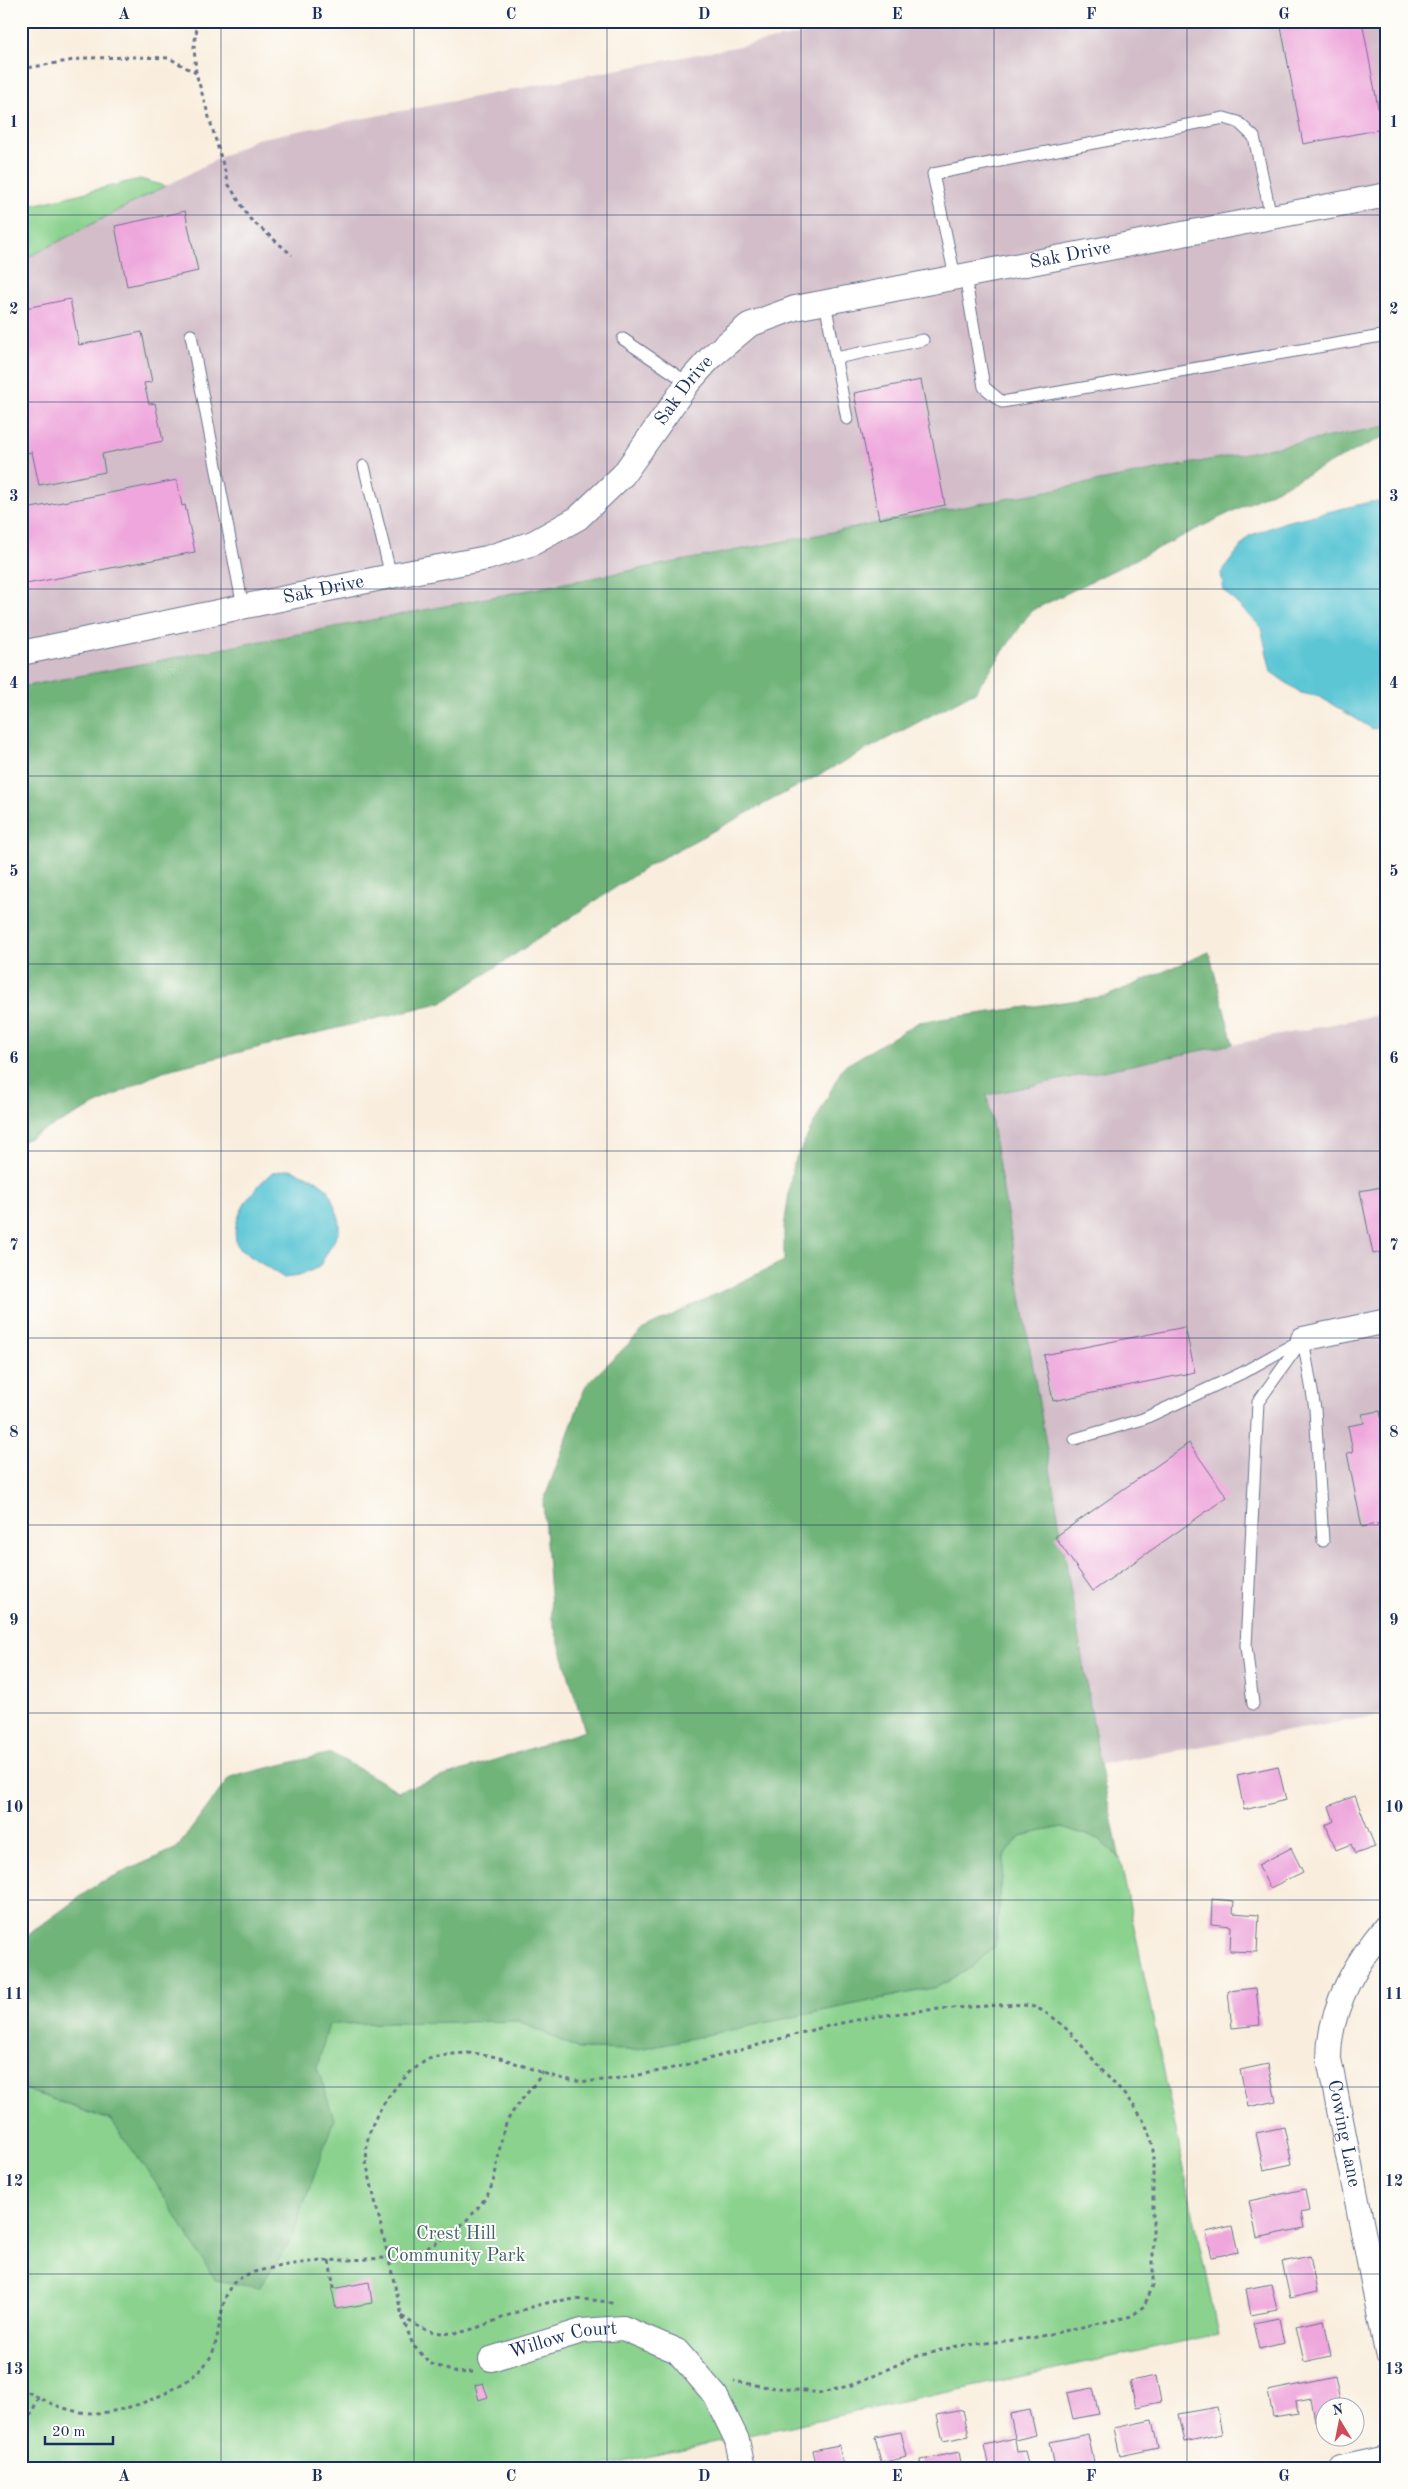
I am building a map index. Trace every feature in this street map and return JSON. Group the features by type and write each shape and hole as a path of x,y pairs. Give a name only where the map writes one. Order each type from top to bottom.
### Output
{"street":[{"name":"Sak Drive","path":"21,653 391,576 487,558 533,543 578,518 623,476 688,383 712,356 749,326 795,308 1387,196"},
{"path":"1303,1339 1387,1321"},
{"name":"Cowing Lane","path":"1387,1925 1341,1994 1330,2032 1329,2059 1387,2353"},
{"name":"Willow Court","path":"490,2359 582,2331 623,2328 677,2352 715,2395 737,2440 743,2468"},
{"path":"1341,2468 1387,2458"}],"lane":[{"path":"1271,217 1254,137 1238,122 1224,118 933,174 960,276 984,387 1002,402 1387,335"},
{"path":"825,302 847,419"},
{"path":"190,335 243,607"},
{"path":"623,339 688,383"},
{"path":"836,358 923,340"},
{"path":"364,466 391,576"},
{"path":"1075,1439 1144,1419 1242,1373 1303,1339"},
{"path":"1303,1339 1315,1409 1324,1541"},
{"path":"1253,1704 1246,1646 1258,1402 1303,1339"}],"path":[{"path":"198,21 194,47 196,73 229,185 250,219 292,255"},
{"path":"21,69 86,58 135,57 169,58 196,73"},
{"path":"490,2359 482,2371 457,2374 429,2364 413,2345 402,2316 366,2162 368,2139 394,2088 430,2059 459,2053 492,2054 556,2076 590,2081 628,2077 729,2054 817,2029 871,2017 942,2008 1006,2005 1033,2007 1060,2024 1138,2109 1149,2130 1153,2147 1153,2286 1139,2311 1120,2320 1091,2324 1032,2338 957,2346 914,2358 855,2384 822,2393 760,2386"},
{"path":"21,2388 38,2398 76,2410 95,2413 128,2408 189,2380 210,2357 221,2325 223,2304 229,2290 238,2280 268,2269 329,2260 389,2258 426,2250 458,2228 486,2198 492,2187 500,2143 507,2122 543,2072"},
{"path":"329,2260 334,2288"},
{"path":"21,2438 38,2398"}],"shaded area":[{"path":"870,21 1387,21 1387,426 21,687 21,261 256,139"},
{"path":"1387,1013 1387,1714 1100,1764 987,1095"}],"green space":[{"path":"140,179 165,186 21,261 21,208"},
{"path":"1387,426 1387,435 1031,611 975,692 651,864 443,1002 163,1071 21,1142 21,687"},
{"path":"1209,952 1233,1044 987,1095 1100,1764 1120,1859 1098,1839 1062,1827 1020,1836 1004,1857 995,1946 970,1969 937,1987 634,2050 579,2049 518,2021 329,2024 317,2067 334,2119 290,2243 259,2288 215,2280 155,2182 111,2120 21,2088 21,1940 99,1883 177,1848 230,1777 331,1753 398,1791 585,1731 552,1619 543,1503 586,1385 644,1329 784,1261 784,1228 793,1164 843,1067 919,1022 1107,996"},
{"name":"Crest Hill Community Park","path":"1062,1827 1098,1839 1120,1859 1218,2334 595,2468 21,2468 21,2088 137,2130 329,2024 518,2021 579,2049 634,2050 937,1987 970,1969 995,1946 1004,1857 1020,1836"}],"water":[{"path":"1370,502 1387,502 1387,726 1373,729 1320,697 1301,693 1271,672 1261,627 1224,591 1221,573 1249,536 1285,522"},
{"path":"290,1169 313,1178 328,1189 339,1218 339,1232 319,1267 299,1276 284,1278 239,1249 235,1230 237,1220 247,1200 261,1183 273,1173"}],"building":[{"path":"1280,21 1362,21 1382,129 1303,144"},
{"path":"185,211 198,271 127,286 115,226"},
{"path":"70,299 79,345 142,332 152,382 144,383 149,404 155,403 163,441 102,454 105,472 39,485 32,452 21,454 21,309"},
{"path":"921,380 945,505 879,519 854,393"},
{"path":"177,480 182,506 185,505 195,552 21,585 21,510"},
{"path":"1387,1186 1387,1251 1373,1254 1360,1191"},
{"path":"1185,1327 1195,1372 1053,1401 1044,1355"},
{"path":"1380,1411 1387,1445 1387,1522 1362,1527 1347,1453 1353,1452 1348,1426 1364,1423 1362,1414"},
{"path":"1189,1443 1227,1497 1093,1591 1055,1537"},
{"path":"1278,1766 1286,1800 1244,1810 1237,1775"},
{"path":"1355,1796 1375,1847 1355,1854 1351,1844 1336,1850 1326,1825 1334,1821 1329,1806"},
{"path":"1291,1848 1303,1872 1270,1888 1258,1865"},
{"path":"1212,1899 1234,1901 1233,1913 1259,1915 1257,1952 1230,1951 1231,1926 1211,1924"},
{"path":"1256,1988 1260,2025 1232,2028 1228,1991"},
{"path":"1268,2064 1276,2101 1248,2107 1240,2070"},
{"path":"1284,2127 1292,2164 1264,2170 1256,2133"},
{"path":"1305,2189 1309,2211 1301,2213 1304,2228 1257,2238 1249,2201"},
{"path":"1232,2226 1238,2252 1212,2257 1206,2232"},
{"path":"1310,2256 1317,2292 1290,2298 1282,2262"},
{"path":"369,2282 372,2303 336,2309 332,2289"},
{"path":"1271,2284 1277,2310 1251,2315 1246,2289"},
{"path":"1279,2318 1284,2343 1259,2349 1253,2323"},
{"path":"1324,2320 1331,2356 1304,2362 1296,2326"},
{"path":"1156,2376 1161,2402 1136,2407 1130,2381"},
{"path":"1335,2377 1339,2396 1316,2396 1315,2421 1311,2398 1296,2401 1298,2413 1273,2417 1268,2391"},
{"path":"483,2383 488,2397 479,2400 475,2385"},
{"path":"1093,2388 1099,2414 1073,2419 1067,2393"},
{"path":"1217,2407 1222,2434 1184,2442 1178,2414"},
{"path":"963,2410 969,2436 943,2441 937,2415"},
{"path":"1030,2410 1036,2435 1015,2440 1017,2452 1025,2451 1029,2468 989,2468 984,2445 1015,2438 1010,2414"},
{"path":"1152,2420 1158,2448 1120,2456 1114,2428"},
{"path":"901,2432 907,2457 881,2463 875,2437"},
{"path":"1088,2434 1094,2462 1055,2468 1050,2442"},
{"path":"839,2445 844,2468 817,2468 813,2450"},
{"path":"959,2452 962,2468 921,2468 920,2460"}]}
